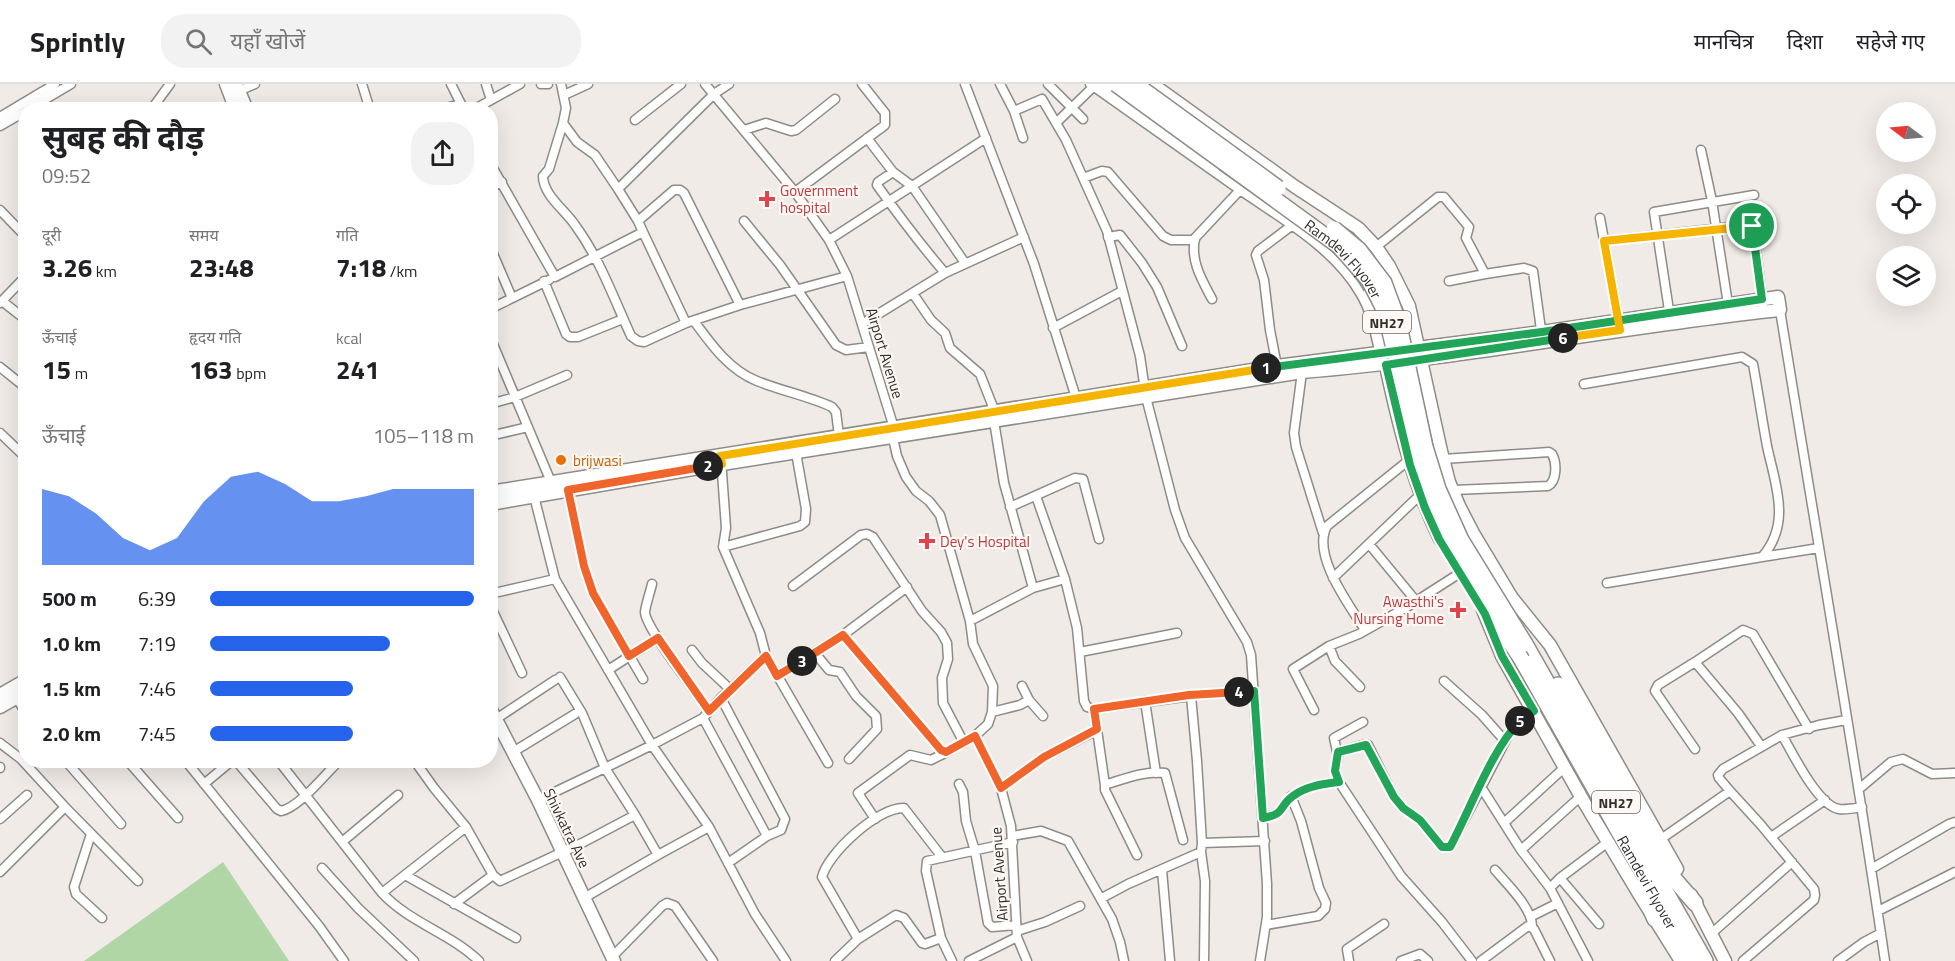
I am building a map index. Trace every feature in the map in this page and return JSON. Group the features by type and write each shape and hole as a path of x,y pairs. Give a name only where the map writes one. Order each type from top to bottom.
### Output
{"highway":[{"name":"Ramdevi Flyover","path":"1116,84 1322,232 1355,262 1368,280 1382,305 1388,324 1418,462 1429,496 1456,554 1522,660 1692,961"},
{"name":"Ramdevi Flyover","path":"1135,84 1323,219 1359,250 1384,283 1398,321 1425,447 1438,489 1461,540 1525,644 1705,961"},
{"path":"1525,644 1582,718 1675,880 1695,903"},
{"path":"1522,660 1555,734 1644,891 1654,919"}],"main road":[{"path":"1152,84 1294,186 1358,228 1376,247 1389,266 1409,306 1443,459 1453,490 1478,542 1512,598 1550,645 1661,839 1725,961"},
{"path":"1095,85 1341,255 1362,281 1373,301 1409,460 1420,495 1439,539 1485,614 1502,656 1581,796 1681,961"},
{"path":"233,88 243,102"},
{"path":"1146,393 1277,366 1420,353 1567,333 1763,305 1778,297 1780,310 1763,305 1728,304 1670,318"},
{"path":"498,503 534,496 567,485 1078,403 1302,372 1384,357"},
{"path":"498,491 551,482 567,485"},
{"path":"0,695 18,685"},
{"path":"0,707 18,696"},
{"name":"Shivkatra Ave","path":"498,724 538,800 613,959"}],"street":[{"path":"25,102 55,84"},
{"path":"47,102 71,84"},
{"path":"157,102 170,84"},
{"path":"233,88 255,84"},
{"path":"362,84 368,102"},
{"path":"451,84 460,102"},
{"path":"486,84 491,100"},
{"path":"487,102 520,84"},
{"path":"541,84 548,84"},
{"path":"561,84 566,108 549,169 543,176 544,185 575,224 595,256 631,336 638,341 644,342 690,322 740,305 848,276"},
{"path":"564,94 588,84"},
{"path":"635,120 681,84"},
{"name":"Airport Avenue","path":"705,84 795,192 829,240 848,276 893,433 900,466 916,491 929,501 940,515 970,621 973,644 993,686 992,712"},
{"path":"618,189 714,94 729,84"},
{"path":"795,192 885,125 885,113 862,84"},
{"path":"965,84 1023,237 1078,403"},
{"path":"1000,84 1014,111 1023,138"},
{"path":"1048,84 1083,119"},
{"path":"1056,123 1095,85 1326,253 1354,283 1361,294 1384,357"},
{"path":"744,130 766,123 796,130 835,99"},
{"path":"1014,111 1042,99 1083,178 1117,264 1175,510 1185,538 1247,642 1251,655 1267,884 1266,925 1260,961"},
{"path":"0,117 18,106"},
{"path":"0,126 18,115"},
{"path":"563,123 577,142 595,155 618,189 638,221 690,322 732,366 755,380 832,407 836,412 841,441"},
{"path":"867,138 893,171 912,186 965,263"},
{"path":"829,240 986,138"},
{"path":"1701,150 1712,201 1728,304"},
{"path":"893,171 878,184 915,238 945,273"},
{"path":"1083,178 1102,171 1108,172 1163,236 1172,240 1195,240"},
{"path":"498,176 555,277"},
{"path":"498,184 502,182"},
{"path":"638,221 674,190 684,193 740,305"},
{"path":"1212,299 1195,262 1195,240 1240,190"},
{"path":"1670,318 1653,215 1655,210 1754,195"},
{"path":"1376,247 1441,196 1469,227 1466,238 1485,274"},
{"path":"0,210 18,229"},
{"path":"1600,218 1619,325"},
{"path":"744,221 780,265 836,345 846,350 869,347"},
{"path":"1604,241 1750,225 1753,228 1763,305"},
{"path":"1277,366 1264,279 1256,255 1258,251 1291,226"},
{"path":"498,305 643,232"},
{"path":"1108,237 1120,235 1142,263 1157,287 1182,346"},
{"path":"862,324 945,273 1023,237"},
{"path":"498,264 512,298"},
{"path":"1449,281 1524,268 1533,271 1542,336"},
{"path":"544,281 566,334 570,337 578,337 623,319"},
{"path":"18,284 1,302 18,314"},
{"path":"1053,328 1122,291"},
{"path":"916,298 931,320 945,333 950,348 974,366 980,374 994,417 1010,507 1033,588"},
{"path":"1780,310 1862,807 1885,961"},
{"path":"1584,384 1742,357 1751,361 1768,449 1778,484 1778,526 1771,544 1762,557"},
{"path":"498,361 551,482"},
{"path":"0,367 18,382"},
{"path":"1302,372 1294,433 1296,447 1323,533 1325,553 1333,578 1365,630"},
{"path":"498,402 567,375"},
{"path":"498,434 528,427"},
{"path":"0,433 18,450"},
{"path":"723,547 800,526 805,522 806,509 795,448"},
{"path":"1443,459 1549,452 1555,458 1554,479 1548,486 1453,490"},
{"path":"721,460 726,528 723,547 760,633 766,656 828,763"},
{"path":"1323,533 1327,526 1409,460"},
{"path":"1010,507 1075,478 1083,479 1099,539"},
{"path":"567,485 584,566 593,593 643,679"},
{"path":"1333,578 1420,495"},
{"path":"534,496 555,579 652,745 709,827 755,914 786,961"},
{"path":"1036,496 1065,579 1077,628 1084,701 1087,707 1094,709 1189,695 1254,691"},
{"path":"793,586 861,535 867,534 873,537 921,611 941,632 947,644 948,659 942,678 943,703 964,743"},
{"path":"1369,544 1416,601"},
{"path":"1607,583 1819,548"},
{"path":"1314,710 1293,669 1329,646 1365,630 1416,601 1460,573"},
{"path":"498,592 555,579"},
{"path":"970,621 1033,588 1065,579"},
{"path":"652,584 645,612 658,638 706,715 767,836"},
{"path":"777,676 843,635 907,587"},
{"path":"498,622 522,673"},
{"path":"1695,749 1655,691 1658,685 1743,630 1753,634 1809,729"},
{"path":"1080,652 1177,633"},
{"path":"843,635 941,750 946,752"},
{"path":"608,670 658,638"},
{"path":"1329,646 1335,661 1360,687"},
{"path":"692,650 702,663 731,690"},
{"path":"815,653 829,670 840,672 856,696 876,716 877,729 849,759"},
{"path":"538,800 652,745 706,715 766,656"},
{"path":"1695,662 1743,720 1761,746"},
{"path":"498,711 557,678 582,713 605,768 658,855"},
{"path":"1444,681 1505,741"},
{"path":"1022,686 1029,700 1043,716"},
{"path":"1189,695 1192,700 1205,881 1204,961"},
{"path":"721,698 785,819 781,830 767,836 728,863"},
{"path":"875,819 858,793 910,755 932,760 975,736 988,724 992,712 1020,705 1029,700"},
{"path":"1145,702 1156,773"},
{"path":"1094,709 1105,785 1137,855"},
{"path":"1338,752 1368,745 1394,797 1403,808 1420,820 1442,847 1450,847 1505,741 1520,722 1534,711"},
{"path":"513,753 575,714"},
{"path":"1743,961 1814,900 1815,895 1814,889 1718,775 1723,769 1782,735 1846,720"},
{"path":"1363,722 1334,738 1338,752 1335,771 1339,782 1401,876 1442,922 1472,961"},
{"path":"1001,788 1044,757 1097,729"},
{"path":"1782,735 1815,790 1825,800 1837,809 1862,807"},
{"name":"Airport Avenue","path":"975,736 1001,788 1012,839 1017,931 1027,961"},
{"path":"0,743 18,757"},
{"path":"1859,789 1891,762 1903,759 1932,774 1955,773"},
{"path":"1504,823 1565,767"},
{"path":"29,768 138,881"},
{"path":"72,768 121,824"},
{"path":"134,768 178,818"},
{"path":"191,768 319,926 344,961"},
{"path":"204,784 220,768"},
{"path":"242,768 281,811 287,810 305,795 330,768"},
{"path":"284,768 395,907 451,939 479,961"},
{"path":"420,768 466,827 497,881 503,881 635,815"},
{"path":"1105,785 1161,772 1167,775 1174,814 1183,840"},
{"path":"1263,818 1279,813 1291,796 1316,785 1339,782"},
{"path":"959,784 963,792 966,821 975,851 989,926 1017,931"},
{"path":"1481,787 1521,850 1550,888 1588,961"},
{"path":"1661,839 1730,791"},
{"path":"0,819 27,795"},
{"path":"342,842 398,795"},
{"path":"1266,925 1318,916 1325,909 1326,903 1319,888 1301,821 1291,796"},
{"path":"1521,850 1581,796"},
{"path":"1771,837 1825,800"},
{"path":"0,872 65,807"},
{"path":"858,939 822,877 829,861 850,838 875,819 896,808 904,808 942,857"},
{"path":"1871,869 1955,822"},
{"path":"382,893 466,827"},
{"path":"584,898 709,827"},
{"path":"952,961 941,938 925,865 931,859 975,851 1041,831 1068,842 1102,898 1117,930 1124,961"},
{"path":"91,834 74,888 76,894 102,918"},
{"path":"1102,898 1162,870 1201,848 1265,841"},
{"path":"1550,888 1608,842"},
{"path":"1711,934 1792,862"},
{"path":"322,868 358,908 414,961"},
{"path":"1162,870 1170,961"},
{"path":"1495,870 1532,916 1532,927 1550,961"},
{"path":"1878,911 1955,872"},
{"path":"454,904 493,875"},
{"path":"405,876 516,938"},
{"path":"1560,878 1599,924"},
{"path":"613,959 667,903 675,906 713,961"},
{"path":"1532,916 1558,903"},
{"path":"969,961 1017,931 1056,918 1080,906"},
{"path":"835,961 858,939 896,915 907,921 922,943 941,938"},
{"path":"1349,961 1347,949 1383,924"},
{"path":"1481,961 1524,927 1532,927"},
{"path":"1838,961 1863,942 1881,933"},
{"path":"1401,961 1420,954 1428,961"}],"green space":[{"path":"223,862 289,961 84,961"}],"place":[{"name":"Government hospital","path":"767,199"},
{"name":"brijwasi","path":"561,460"},
{"name":"Dey's Hospital","path":"927,541"},
{"name":"Awasthi's Nursing Home","path":"1458,610"}],"route":[{"path":"1752,226 1604,241 1618,321 1620,330 1386,365 1410,465 1425,508 1439,539 1485,614 1502,656 1534,711 1509,734 1468,815 1450,847 1447,848 1442,847 1427,827 1403,808 1394,797 1368,745 1338,752 1335,775 1339,782 1316,785 1291,796 1279,813 1263,818 1254,691 1189,695 1094,709 1097,729 1044,757 1001,788 975,736 946,752 941,750 843,635 777,676 766,656 709,711 658,638 629,656 593,593 584,566 568,490 722,464 720,456 839,436 1277,366 1542,332 1618,321 1762,299 1752,226"}]}
